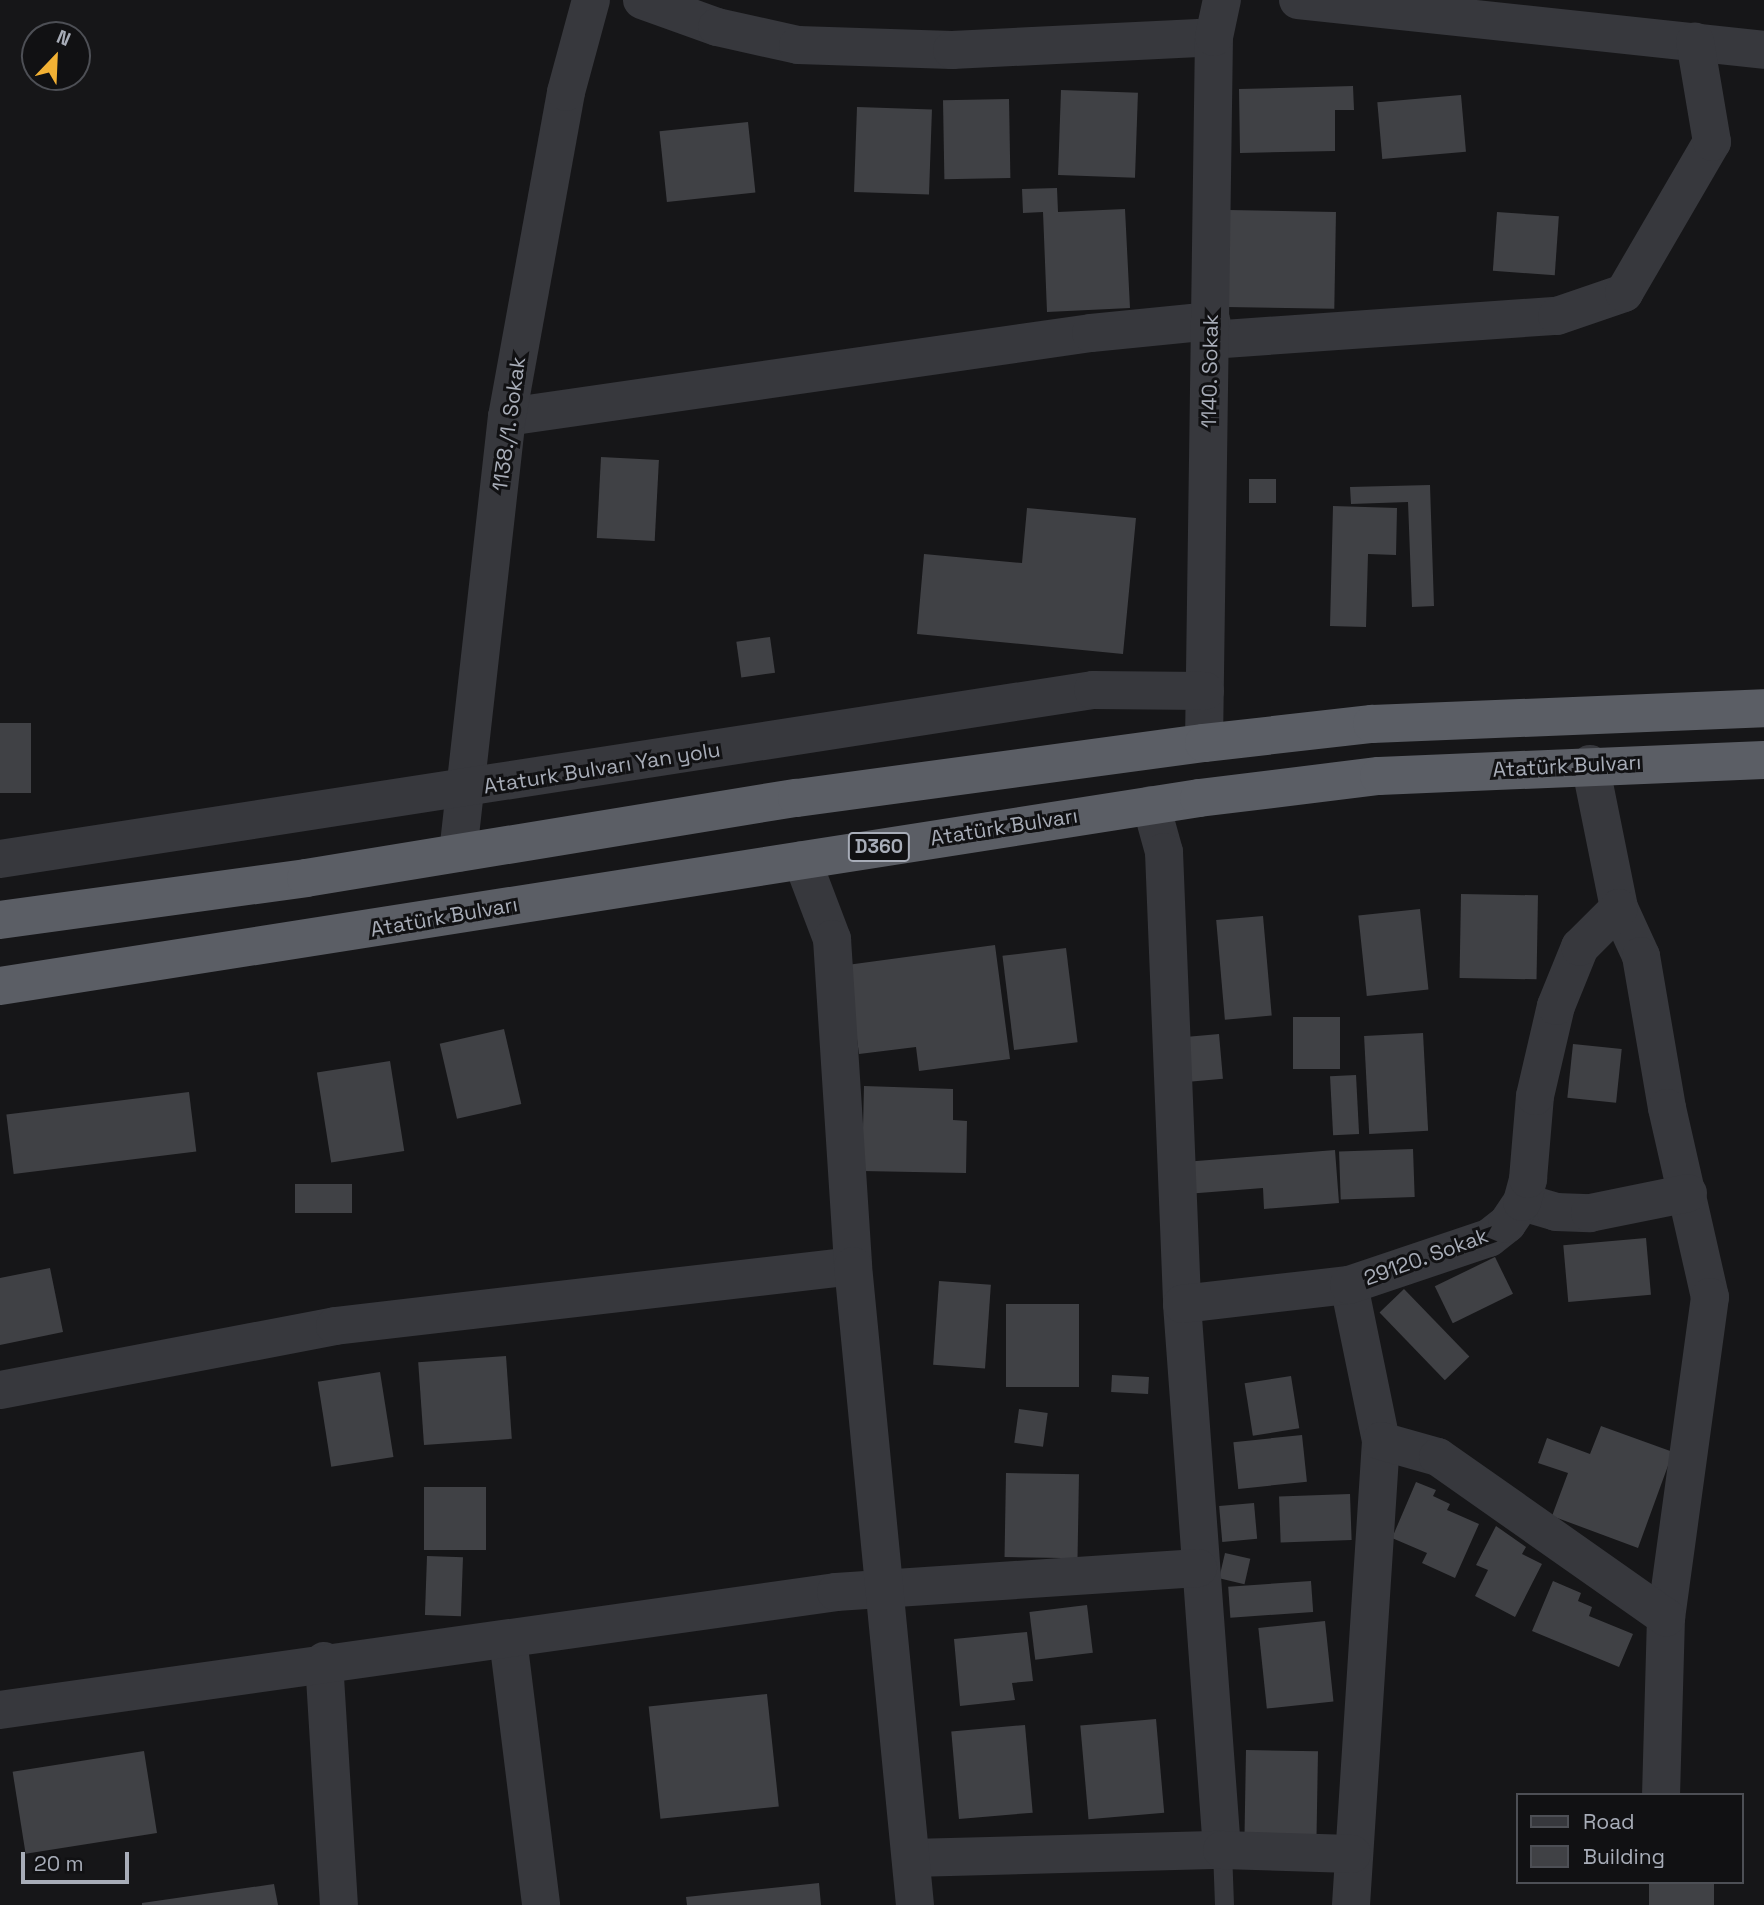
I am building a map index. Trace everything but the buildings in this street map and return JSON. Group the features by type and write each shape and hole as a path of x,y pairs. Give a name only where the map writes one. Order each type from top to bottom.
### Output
{"highway":[{"path":"0,920 458,853 797,798 1204,743 1385,723 1764,708"},
{"name":"Atatürk Bulvarı","path":"0,986 1151,805 1379,776 1590,764 1764,760"}],"street":[{"name":"1138./1. Sokak","path":"458,853 507,417 566,92 591,0"},
{"path":"642,0 717,27 798,45 952,50 1214,37"},
{"name":"1140. Sokak","path":"1204,743 1214,37 1222,0"},
{"path":"1298,0 1764,50"},
{"path":"507,417 1091,333 1557,316 1624,293 1712,142 1695,41"},
{"name":"Ataturk Bulvarı Yan yolu","path":"0,859 464,790 1093,690 1205,691"},
{"path":"1590,764 1619,908 1641,956 1667,1108 1710,1297 1666,1617 1661,1793"},
{"path":"1151,805 1164,852 1182,1304 1198,1568 1222,1850"},
{"path":"802,860 832,939 853,1266 915,1905"},
{"path":"1619,908 1580,947 1556,1006 1535,1096 1522,1202 1556,1212 1590,1213 1688,1193"},
{"name":"29120. Sokak","path":"1351,1905 1352,1854 1381,1441 1349,1285 1489,1238 1522,1202"},
{"path":"0,1390 335,1326 853,1266"},
{"path":"1182,1304 1349,1285"},
{"path":"1381,1441 1438,1457 1666,1617"},
{"path":"0,1710 324,1661 884,1588 1198,1568"},
{"path":"508,1639 541,1905"},
{"path":"324,1661 339,1905"},
{"path":"911,1858 1222,1850 1352,1854"}],"lane":[{"path":"1222,1850 1224,1905"}]}
